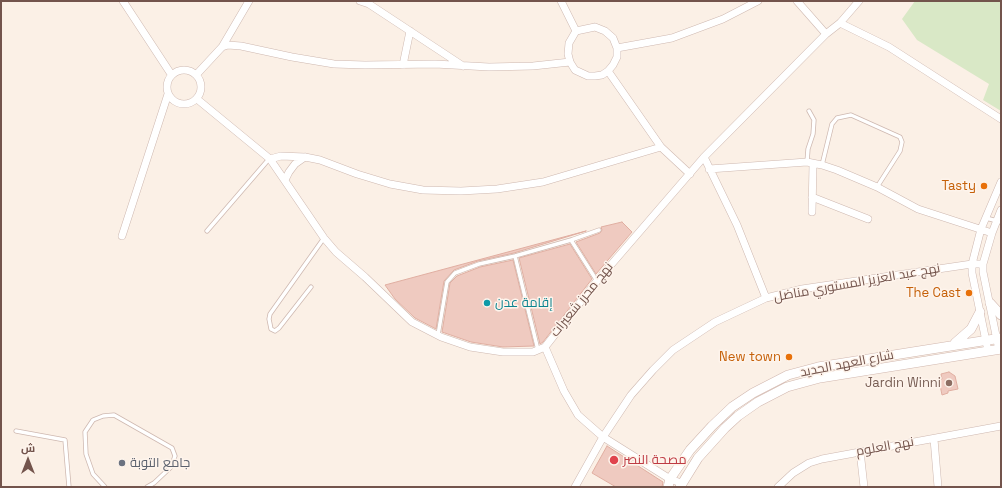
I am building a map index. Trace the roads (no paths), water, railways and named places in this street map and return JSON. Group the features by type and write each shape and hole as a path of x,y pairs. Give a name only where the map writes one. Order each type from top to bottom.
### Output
{"main road":[{"path":"990,303 1001,315"},
{"path":"952,345 971,329 980,312"},
{"name":"شارع العهد الجديد","path":"669,483 690,450 732,407 752,393 788,376 818,367 999,338"},
{"name":"شارع العهد الجديد","path":"680,485 698,458 738,416 758,402 787,387 820,378 1000,349"}],"street":[{"path":"123,1 172,74"},
{"path":"196,75 222,47 249,1"},
{"path":"360,1 369,4 464,66"},
{"path":"561,1 576,31"},
{"path":"617,48 672,38 723,19 758,1"},
{"path":"797,1 826,34"},
{"name":"نهج محرز شعيرات","path":"680,485 669,483 603,437 578,415 542,349 597,281 704,158 826,34 840,23 859,1"},
{"path":"840,23 888,47 1001,119"},
{"path":"595,28 605,31 613,38 617,48 617,57 614,65 608,71 602,75 588,76 575,70 570,62 568,54 569,43 576,31 595,28"},
{"path":"403,65 410,31"},
{"path":"222,47 228,45 240,46 334,64 435,64 489,67 533,66 570,62"},
{"path":"184,69 191,71 196,75 200,80 202,87 197,99 184,105 177,104 168,94 166,87 168,80 172,74 184,69"},
{"path":"608,71 661,147 690,174"},
{"path":"122,236 168,94"},
{"path":"197,99 270,158 324,238 344,260 365,276 412,322 438,336 470,347 502,352 533,352 542,349"},
{"path":"270,158 281,156 320,160 357,174 390,184 423,190 461,191 497,189 543,182 661,147"},
{"path":"285,180 295,164 305,158"},
{"path":"704,158 736,225 766,298"},
{"path":"709,169 810,163 822,165 876,187 918,209 992,233"},
{"path":"810,163 812,212"},
{"path":"988,351 972,264 981,229 1001,182"},
{"path":"812,197 868,219"},
{"path":"1000,349 999,338 983,272 983,264 992,233 999,222 1001,210"},
{"name":"نهج عبد العزيز المستوري مناضل","path":"575,487 603,437 631,395 673,350 715,322 766,298 802,289 972,264 983,264"},
{"name":"نهج العلوم","path":"778,487 793,473 809,463 822,458 1001,426"},
{"path":"934,439 938,487"},
{"path":"860,451 864,487"}],"lane":[{"path":"809,111 814,120 813,134 808,149 810,163"},
{"path":"822,165 832,124 837,118 851,115 900,137 902,142 900,151 876,187"},
{"path":"208,231 270,158"},
{"path":"986,218 999,222"},
{"path":"438,336 447,282 455,273 479,264 515,256 571,240 599,230"},
{"path":"311,287 279,328 275,331 271,330 269,319 270,314 324,238"},
{"path":"571,240 597,281"},
{"path":"515,256 542,349"},
{"path":"105,487 93,474 86,454 85,432 93,420 103,416 114,415 172,448 175,456 171,467 154,483 147,487"},
{"path":"16,432 65,440 69,487"}],"place":[{"name":"Tasty","path":"984,186"},
{"name":"The Cast","path":"969,293"},
{"name":"إقامة عدن","path":"487,303"},
{"name":"New town","path":"789,357"},
{"name":"Jardin Winni","path":"949,383"},
{"name":"مصحة النصر","path":"614,460"},
{"name":"جامع التوبة","path":"122,463"}]}
